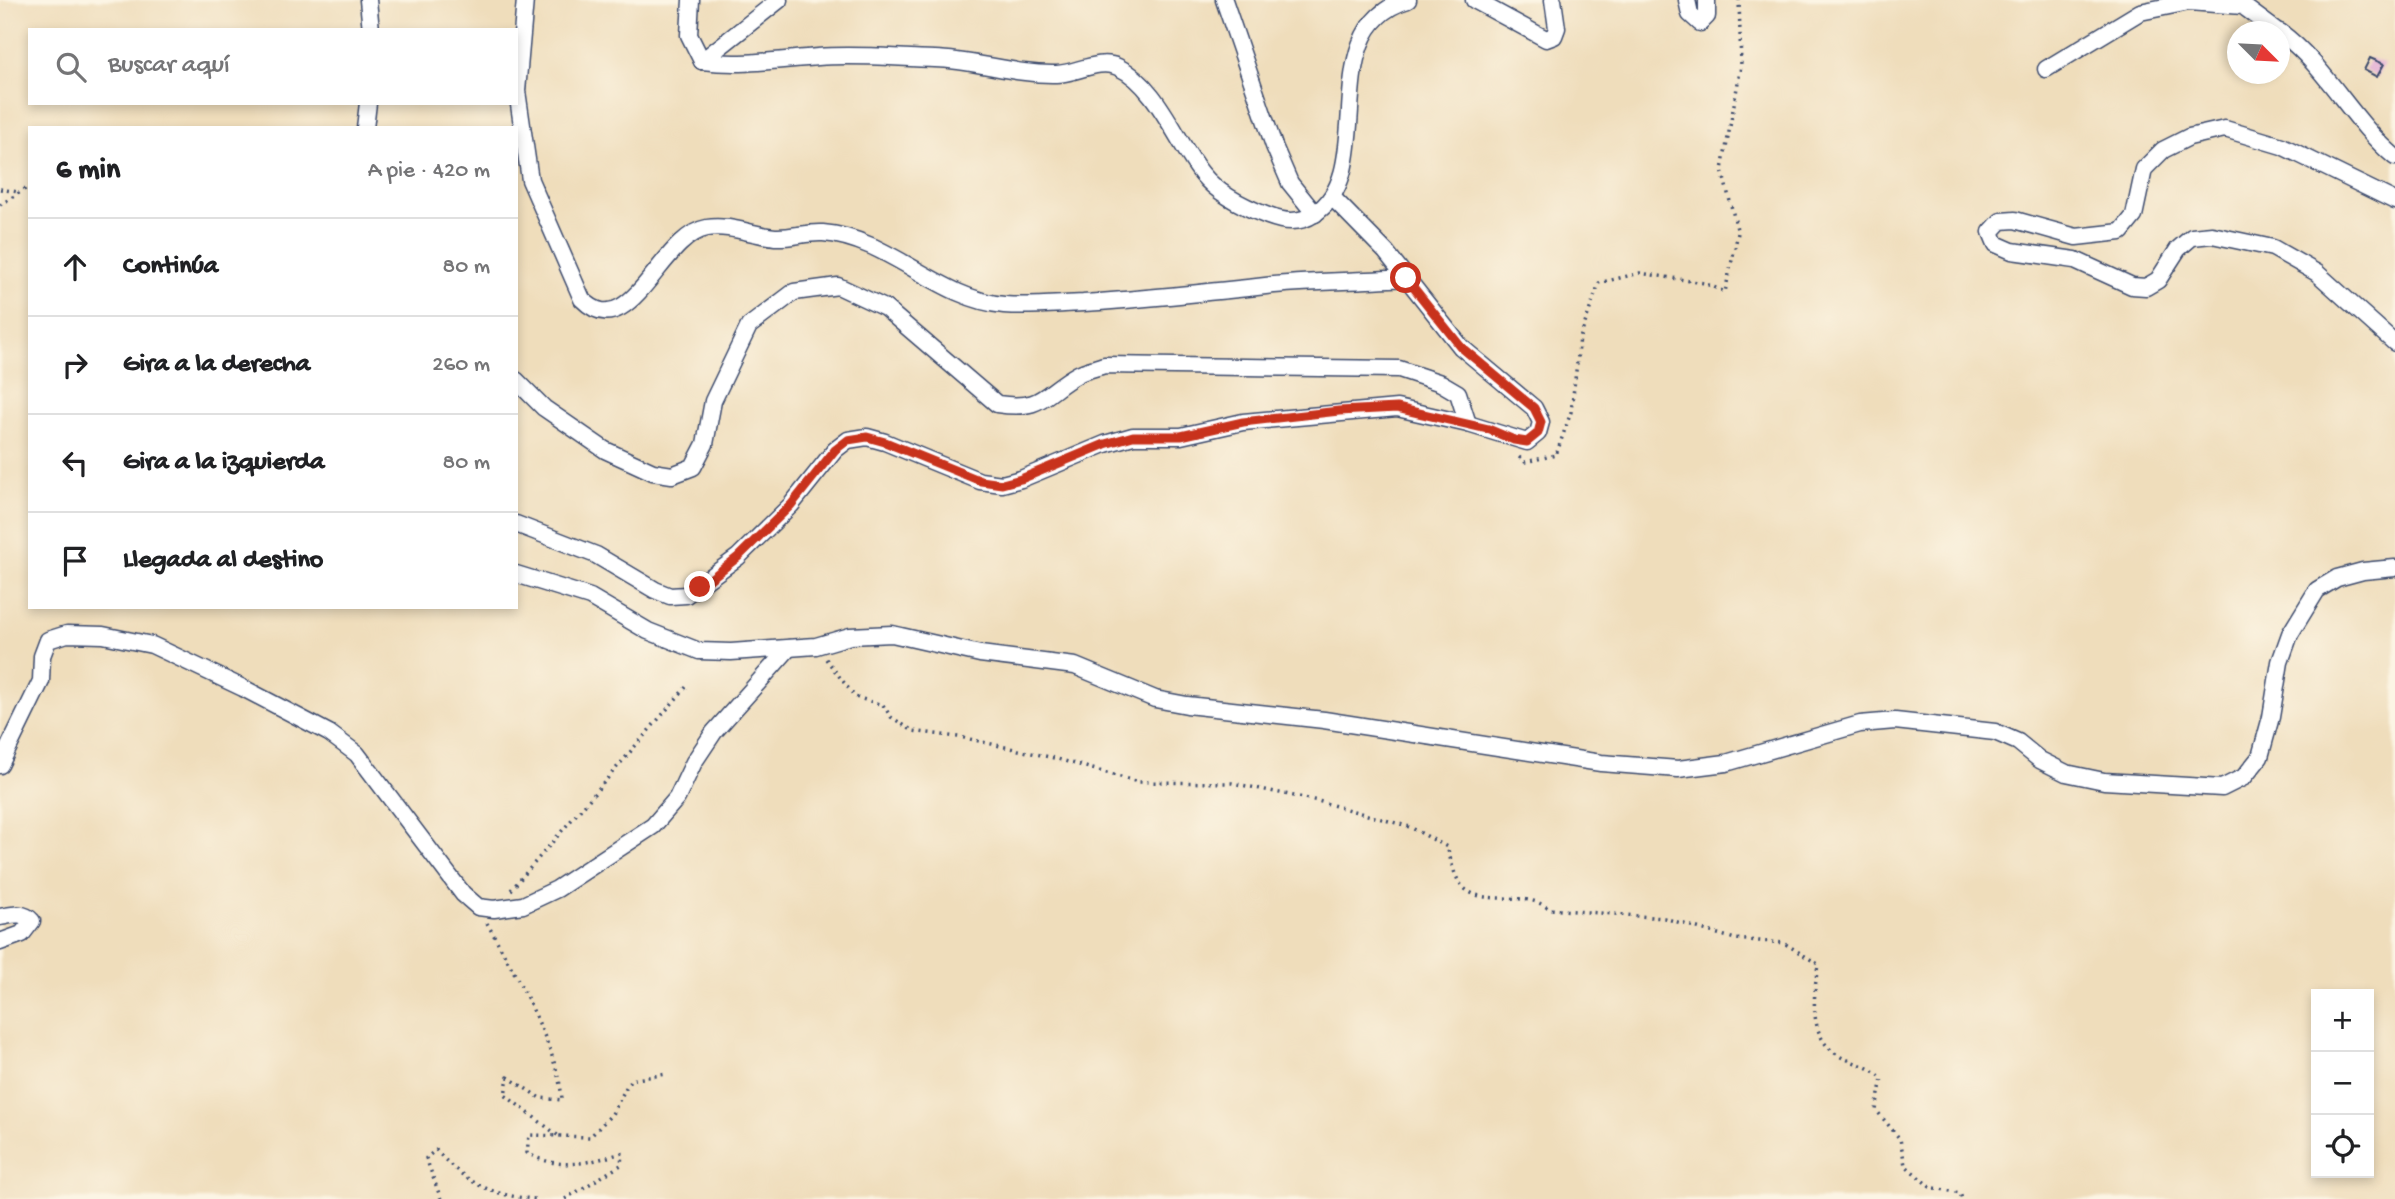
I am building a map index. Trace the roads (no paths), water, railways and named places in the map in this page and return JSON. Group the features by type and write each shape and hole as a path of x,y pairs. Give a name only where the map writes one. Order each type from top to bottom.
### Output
{"street":[{"path":"368,0 371,28"},
{"path":"518,80 525,0"},
{"path":"691,0 689,35 702,61"},
{"path":"702,61 779,0"},
{"path":"1224,0 1274,146 1290,183 1315,214"},
{"path":"702,61 741,66 820,57 939,59 1058,74 1094,66 1114,65 1131,74 1148,89 1203,176 1224,194 1249,209 1281,221 1300,220 1315,214 1332,197 1344,160 1353,68 1363,41 1375,18 1394,4 1408,0"},
{"path":"1474,0 1546,39 1554,36 1558,28 1553,0"},
{"path":"1687,0 1690,14 1700,23 1707,16 1707,0"},
{"path":"2046,69 2140,12 2189,2 2243,6 2264,21"},
{"path":"2290,40 2304,50 2379,144 2395,157"},
{"path":"518,98 530,180 582,299 592,309 607,314 620,309 636,296 657,267 682,240 707,228 778,237 822,233 869,244 958,291 1002,305 1142,300 1285,284 1406,278"},
{"path":"365,126 368,105"},
{"path":"2395,201 2282,146 2225,130 2189,137 2163,150 2144,169 2134,216 2121,232 2076,237 2015,220 2001,221 1991,232 1996,244 2012,251 2075,260 2132,286 2146,287 2158,280 2178,249 2192,237 2212,235 2273,248 2317,273 2395,343"},
{"path":"518,525 596,555 655,590 670,596 686,595 738,557 791,505 835,450 848,440 867,437 885,442 981,481 1002,484 1021,479 1105,444 1133,436 1181,436 1243,422 1397,408 1468,424 1527,442 1538,433 1541,422 1534,408 1461,347 1386,252 1332,197"},
{"path":"518,382 544,408 605,450 653,472 672,475 693,467 705,443 713,401 749,326 794,292 838,286 885,308 997,404 1020,407 1042,401 1078,373 1104,365 1399,369 1441,383 1458,393 1468,424"},
{"path":"518,575 590,597 649,631 698,651 731,652 816,646 850,636 892,634 981,654 1075,666 1155,698 1187,705 1324,720 1601,763 1678,769 1726,763 1860,724 1895,721 1995,732 2018,741 2040,760 2078,776 2104,781 2222,788 2244,777 2260,757 2271,717 2280,662 2290,634 2317,590 2350,574 2395,568"},
{"path":"0,765 41,681 42,656 48,640 67,634 103,635 152,646 317,727 357,754 463,894 486,908 523,905 557,889 653,826 677,798 694,762 715,732 789,648"},
{"path":"0,917 15,914 27,916 32,921 22,934 0,942"}]}
